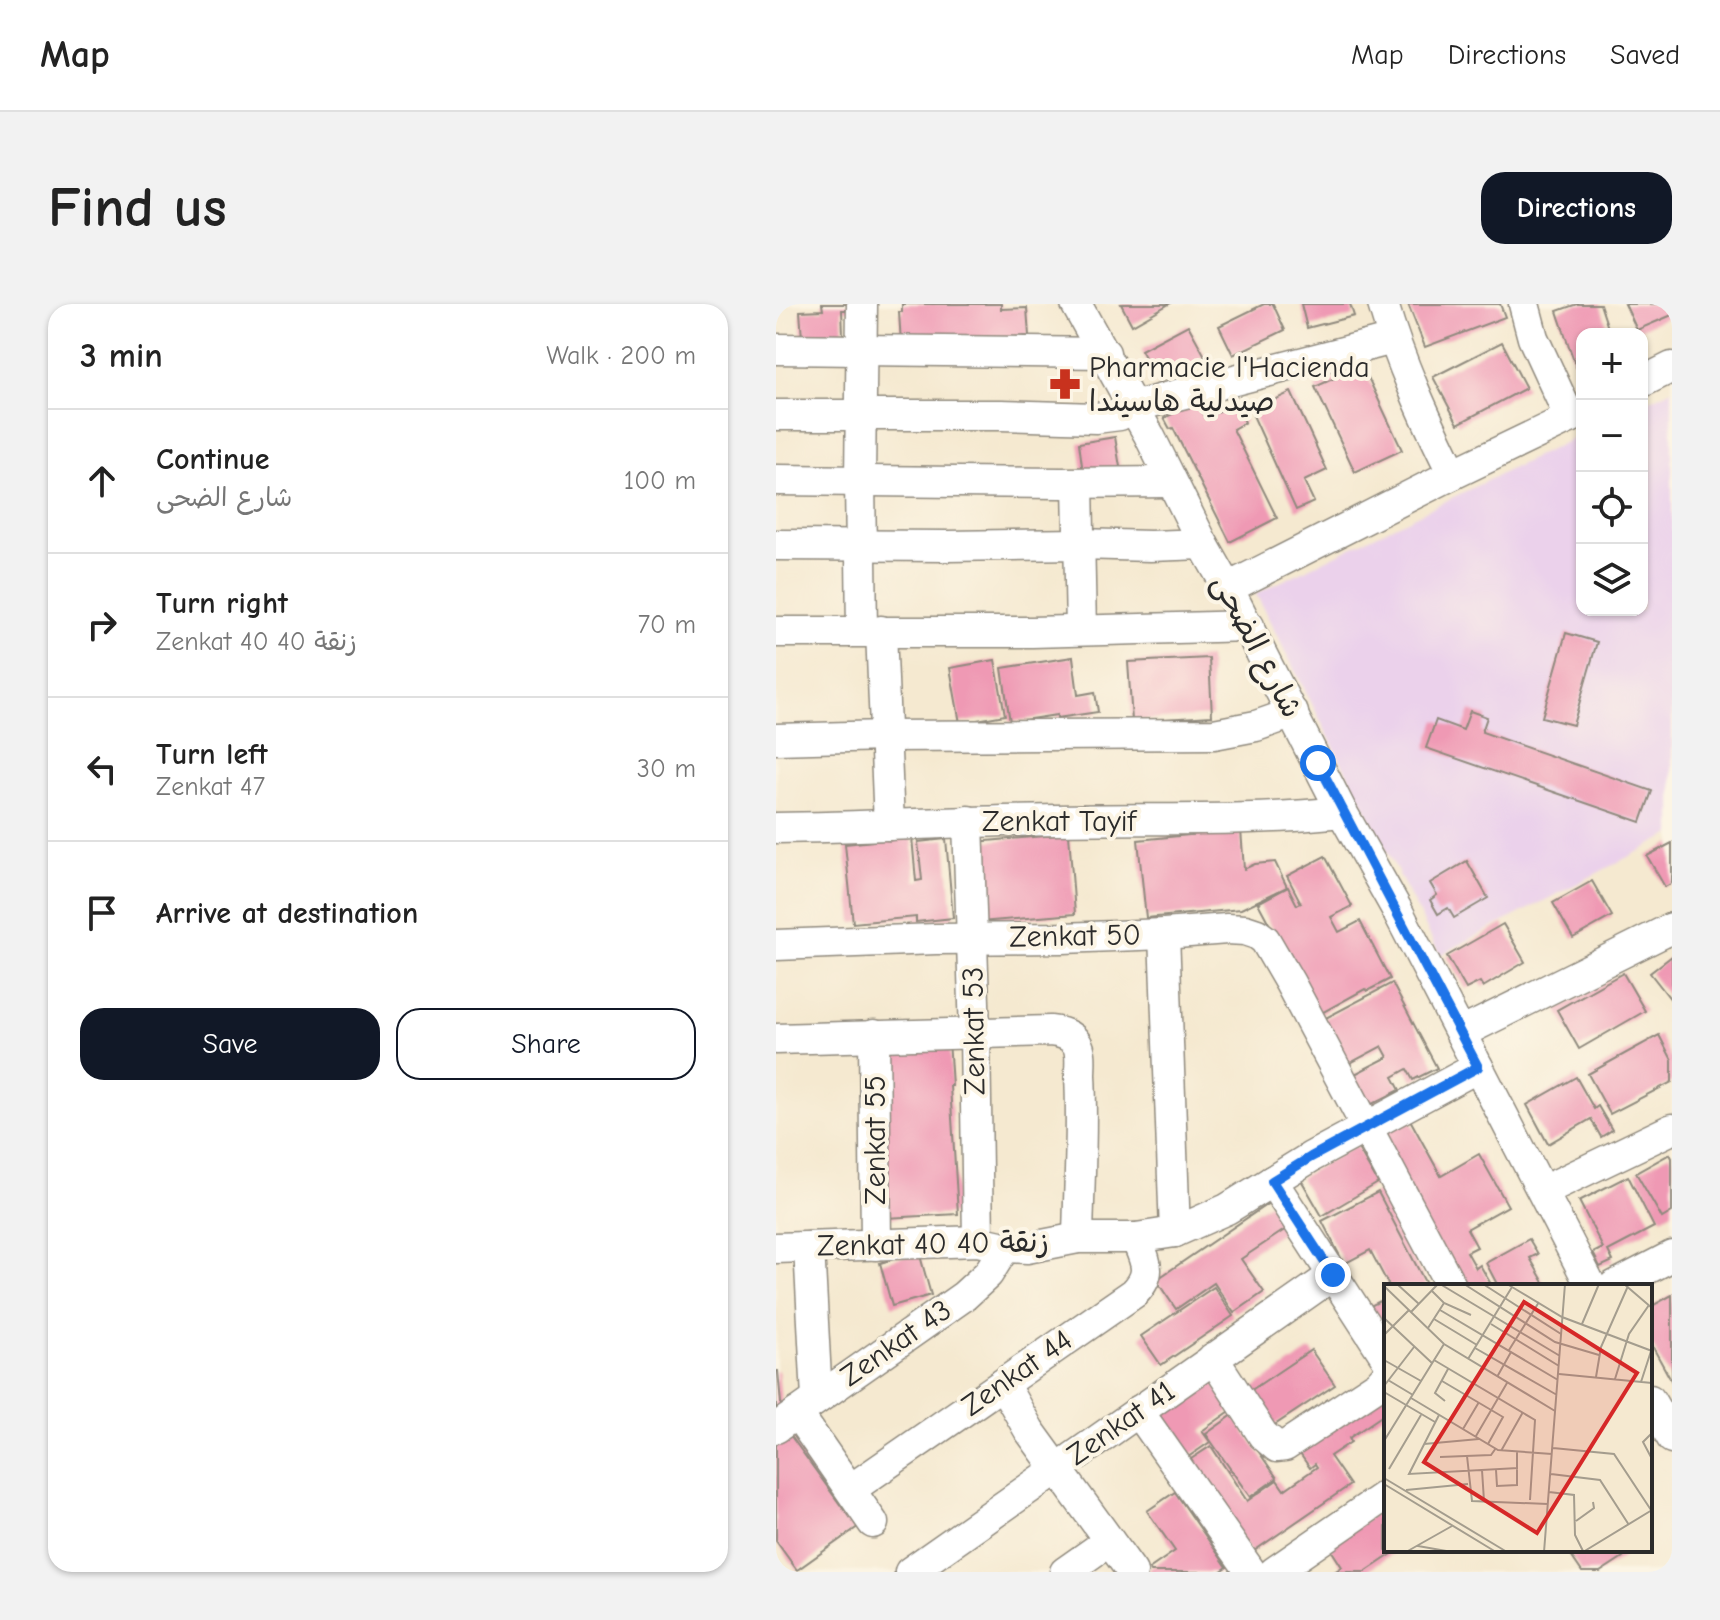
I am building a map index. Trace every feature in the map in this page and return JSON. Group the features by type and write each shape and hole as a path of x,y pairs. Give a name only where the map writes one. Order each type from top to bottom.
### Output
{"street":[{"path":"862,304 860,545 885,736 889,825"},
{"name":"شارع الضحى","path":"1076,304 1249,626 1342,812 1396,908 1590,1284"},
{"path":"1383,304 1393,339 1422,410 1453,474"},
{"path":"1228,588 1576,415 1546,370 1524,304"},
{"path":"776,415 1096,418 1120,415 1134,407 1393,339"},
{"path":"776,349 1105,353"},
{"path":"1648,379 1672,367"},
{"path":"776,480 1171,482"},
{"path":"1078,483 1081,630"},
{"path":"776,545 1203,544"},
{"path":"776,632 1249,626"},
{"path":"776,739 1214,734 1256,726 1293,713"},
{"name":"Zenkat Tayif","path":"776,828 968,821 1153,820 1342,812"},
{"name":"Zenkat 53","path":"968,821 975,1033 992,1244"},
{"path":"1461,1033 1672,928"},
{"name":"Zenkat 50","path":"776,945 1245,930 1265,940 1277,959 1368,1127"},
{"path":"1164,934 1175,1232"},
{"path":"776,1039 1063,1033 1077,1043 1079,1051 1078,1238"},
{"name":"Zenkat 55","path":"874,1035 876,1245"},
{"name":"Zenkat 40 زنقة 40","path":"776,1248 992,1244 1027,1248 1078,1238 1136,1238 1175,1232 1227,1209 1311,1157 1478,1067"},
{"path":"1368,1127 1450,1284"},
{"path":"1543,1191 1672,1129"},
{"path":"1272,1181 1384,1354"},
{"name":"Zenkat 44","path":"851,1489 1134,1293 1142,1285 1147,1266 1136,1238"},
{"name":"Zenkat 43","path":"797,1413 964,1296 988,1274 992,1244"},
{"path":"809,1247 797,1413 873,1523"},
{"path":"1618,1284 1672,1256"},
{"name":"Zenkat 41","path":"910,1572 1333,1275"},
{"path":"1213,1358 1263,1435 1277,1447 1285,1446 1343,1409 1384,1378"},
{"path":"1003,1384 1029,1430 1132,1572"},
{"path":"1652,1403 1672,1438"},
{"path":"1138,1411 1251,1572"},
{"path":"1274,1572 1384,1496"},
{"path":"1065,1572 1109,1541"}],"shaded area":[{"path":"1672,389 1672,834 1440,955 1256,594 1576,437 1576,616 1648,616 1648,401"}],"building":[{"path":"822,304 850,304 850,310 842,310 843,335 802,338 800,311 823,310"},
{"path":"902,304 1001,304 1001,309 1027,308 1029,336 901,343 899,312 902,312"},
{"path":"1121,304 1169,304 1132,325"},
{"path":"1264,304 1273,304 1285,330 1233,355 1219,326"},
{"path":"1301,304 1350,304 1354,316 1307,328"},
{"path":"1408,304 1500,304 1505,317 1425,347"},
{"path":"1577,304 1600,304 1608,328 1576,328 1576,367 1557,311"},
{"path":"1625,304 1672,304 1672,315 1636,328"},
{"path":"1188,325 1205,356 1159,382 1141,350"},
{"path":"1502,342 1526,388 1458,424 1433,377"},
{"path":"1352,370 1356,377 1366,373 1402,450 1355,472 1315,387"},
{"path":"1291,392 1327,470 1304,481 1314,502 1296,510 1251,411"},
{"path":"1197,402 1205,418 1236,403 1245,422 1233,429 1277,518 1230,542 1173,428 1170,429 1164,418"},
{"path":"1115,437 1120,467 1083,473 1079,443"},
{"path":"1566,633 1597,642 1573,725 1542,717"},
{"path":"1073,657 1078,695 1095,692 1098,712 1010,722 1002,668"},
{"path":"1209,658 1212,716 1132,721 1128,662"},
{"path":"995,660 1005,715 960,723 950,668"},
{"path":"1470,711 1487,717 1482,732 1652,791 1641,822 1426,748 1436,720 1463,730"},
{"path":"1241,830 1244,869 1255,864 1275,862 1287,887 1241,909 1146,918 1138,840"},
{"path":"1069,834 1075,914 980,922 975,842"},
{"path":"912,837 916,881 922,880 918,842 946,839 953,918 916,922 916,917 853,923 845,844"},
{"path":"1672,843 1672,883 1665,887 1647,856"},
{"path":"1325,856 1352,906 1331,917 1339,932 1360,921 1390,979 1318,1015 1258,903 1288,887 1297,905 1301,903 1287,876"},
{"path":"1467,861 1488,898 1454,918 1448,908 1438,914 1430,900 1437,895 1430,883"},
{"path":"1592,881 1612,916 1573,938 1553,903"},
{"path":"1503,924 1525,962 1483,987 1480,982 1466,989 1447,956"},
{"path":"1672,956 1672,1001 1650,973"},
{"path":"1623,973 1645,1011 1579,1049 1557,1010"},
{"path":"1392,983 1437,1068 1413,1080 1407,1069 1393,1077 1400,1090 1364,1108 1349,1077 1388,1057 1382,1046 1343,1067 1320,1021"},
{"path":"1659,1035 1672,1060 1672,1082 1610,1114 1588,1074"},
{"path":"949,1040 958,1214 886,1218 880,1045"},
{"path":"1576,1077 1594,1109 1598,1106 1612,1130 1601,1137 1591,1119 1548,1144 1527,1105"},
{"path":"1408,1116 1441,1176 1479,1154 1508,1206 1467,1229 1477,1247 1467,1252 1476,1268 1480,1265 1491,1284 1459,1284 1375,1133"},
{"path":"1356,1145 1378,1183 1322,1216 1300,1178"},
{"path":"1670,1154 1672,1212 1662,1218 1636,1173"},
{"path":"1628,1176 1654,1227 1608,1251 1613,1261 1600,1267 1593,1253 1603,1248 1579,1201"},
{"path":"1378,1192 1426,1284 1388,1284 1370,1250 1344,1264 1322,1221"},
{"path":"1269,1203 1286,1229 1241,1259 1264,1292 1234,1313 1214,1283 1176,1309 1156,1280"},
{"path":"1529,1239 1538,1254 1530,1258 1545,1284 1497,1284 1486,1263"},
{"path":"919,1252 931,1295 892,1306 880,1263"},
{"path":"1214,1287 1233,1316 1161,1365 1141,1336"},
{"path":"1672,1295 1672,1382 1652,1346 1652,1306"},
{"path":"1384,1299 1384,1331 1366,1308"},
{"path":"1311,1350 1335,1385 1270,1428 1247,1393"},
{"path":"1205,1370 1233,1409 1202,1431 1210,1442 1185,1459 1150,1409"},
{"path":"776,1371 782,1414 776,1415"},
{"path":"1384,1381 1384,1414 1349,1438 1351,1442 1330,1456 1350,1485 1251,1553 1188,1461 1211,1446 1247,1501 1277,1480 1284,1490 1317,1467 1315,1464 1310,1468 1293,1444"},
{"path":"1233,1415 1277,1478 1250,1497 1206,1434"},
{"path":"785,1428 859,1526 797,1570 776,1541 776,1434"},
{"path":"1175,1492 1227,1567 1220,1572 1151,1572 1149,1569 1175,1551 1147,1511"},
{"path":"1384,1507 1384,1552 1395,1552 1365,1572 1334,1572 1342,1567 1328,1545"},
{"path":"1568,1552 1619,1552 1623,1557 1600,1572 1582,1572"}],"place":[{"name":"Pharmacie l'Hacienda صيدلية هاسيندا","path":"1065,384"}],"route":[{"path":"1318,763 1478,1067 1272,1181 1333,1275"}]}
